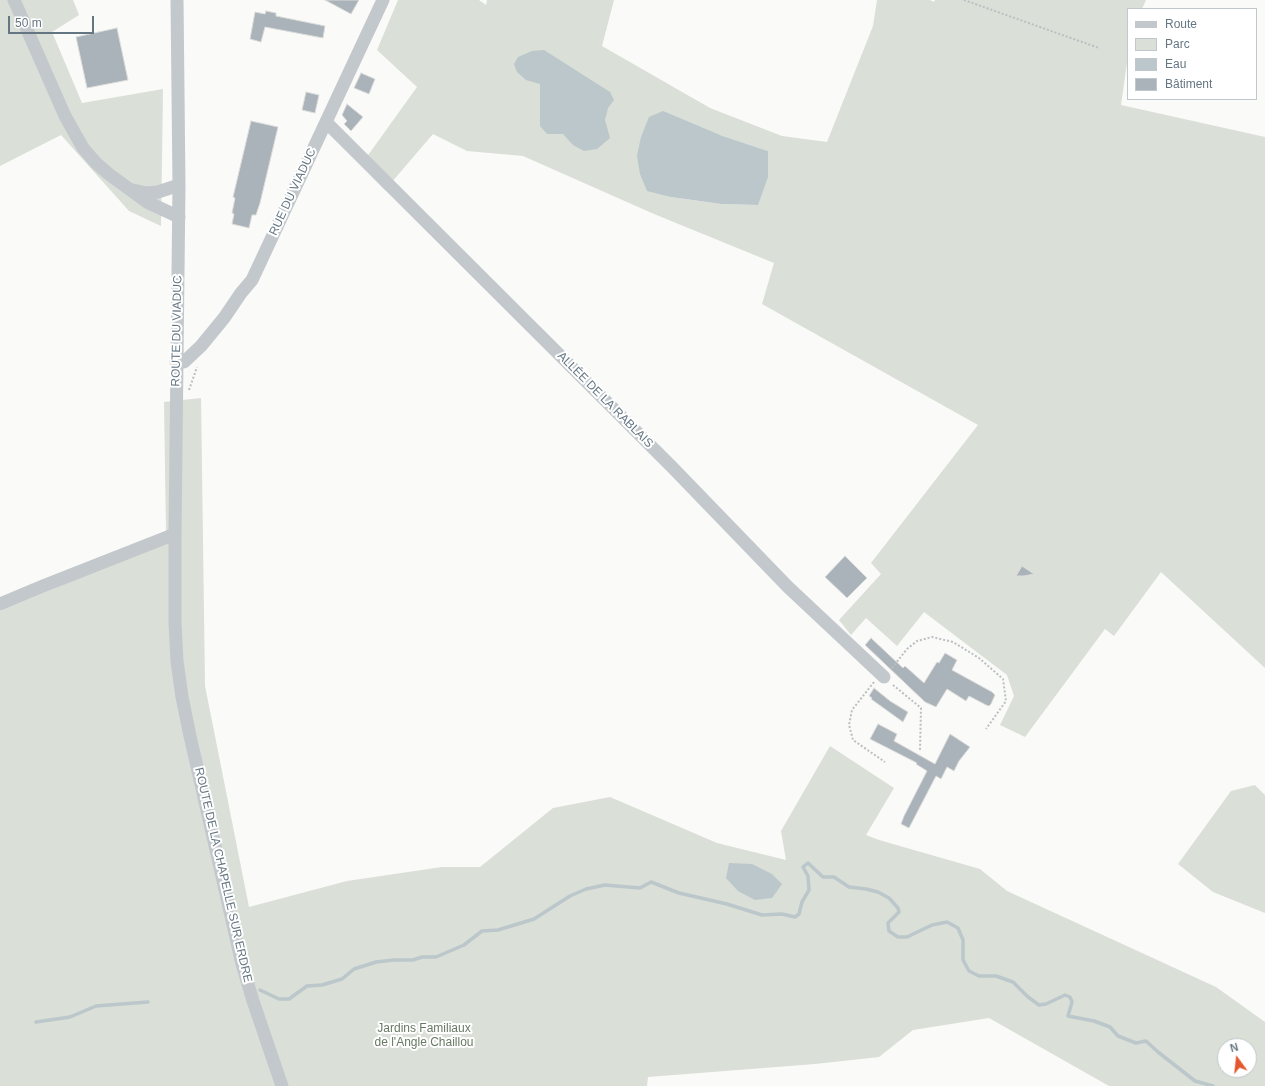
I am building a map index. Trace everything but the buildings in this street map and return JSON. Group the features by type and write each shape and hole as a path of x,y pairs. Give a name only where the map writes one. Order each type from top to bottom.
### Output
{"street":[{"path":"14,0 65,116 83,148 97,164 126,187 147,202 178,217"},
{"name":"ROUTE DU VIADUC","path":"177,0 179,186 174,534 177,661"},
{"name":"RUE DU VIADUC","path":"176,362 184,362 201,346 252,280 383,0"},
{"name":"ALLÉE DE LA RABLAIS","path":"326,122 672,467 788,587 882,676"},
{"path":"126,187 138,192 146,193 158,192 179,186"},
{"path":"0,604 174,534"},
{"name":"ROUTE DE LA CHAPELLE SUR ERDRE","path":"177,661 182,697 242,964 282,1086"}],"path":[{"path":"964,0 1099,48"},
{"path":"189,390 198,363"},
{"path":"885,762 853,740 849,725 852,710 866,691 916,641 932,637 953,642 978,658 1003,678 1006,701 986,729"},
{"path":"882,676 921,708 920,750"}],"green space":[{"path":"0,0 73,0 79,15 52,32 82,103 163,89 161,226 129,211 61,135 0,166"},
{"path":"398,0 479,0 486,5 487,0 614,0 602,46 710,108 782,136 827,142 873,26 877,0 930,0 934,2 935,0 1146,0 1142,8 1127,8 1127,63 1121,105 1265,137 1265,668 1161,572 1114,636 1105,629 1025,737 1000,725 1014,696 1007,675 924,612 897,646 866,618 851,635 839,620 881,574 871,563 978,425 762,304 774,263 654,214 523,156 467,151 433,134 385,190 361,165 417,87 377,50","holes":["720,135 768,151 758,205 721,204 671,197"]},
{"name":"Jardins Familiaux de l'Angle Chaillou","path":"201,398 205,686 249,907 347,881 442,867 480,867 553,808 610,797 717,843 786,860 781,831 830,746 894,788 866,835 980,869 1007,891 1216,987 1265,1022 1265,1086 1109,1086 989,1018 913,1030 879,1057 815,1064 648,1077 647,1086 0,1086 0,611 163,543 166,531 164,402"},
{"path":"1255,785 1265,795 1265,913 1213,892 1178,864 1231,791"}],"water":[{"path":"544,50 610,92 614,100 608,108 605,120 610,138 597,149 584,151 573,145 563,134 547,134 540,126 540,84 526,80 517,72 514,64 518,57 532,51"},
{"path":"663,111 720,135 768,151 768,177 758,205 721,204 671,197 647,191 640,174 637,156 641,137 649,117"},
{"path":"729,863 752,864 772,874 782,884 772,898 755,900 738,891 726,878"}],"waterway":[{"path":"260,990 279,999 289,999 307,986 322,985 342,979 354,969 376,962 436,957 464,945 482,931 498,930 534,919 570,896 586,889 605,885 640,888 651,882 679,893 727,904 762,915 782,914 795,917 799,914 802,902 809,890 808,876 803,867 808,863 823,877 834,877 849,887 878,892 889,898 898,908 899,912 888,923 889,931 898,937 907,937 932,925 947,922 958,928 963,940 963,960 969,971 979,976 996,976 1013,982 1028,997 1039,1005 1046,1004 1065,995 1070,997 1072,1002 1068,1016 1094,1021 1110,1027 1118,1036 1136,1043 1146,1041 1195,1081 1213,1086"},
{"path":"36,1022 70,1017 96,1006 148,1002"}]}
